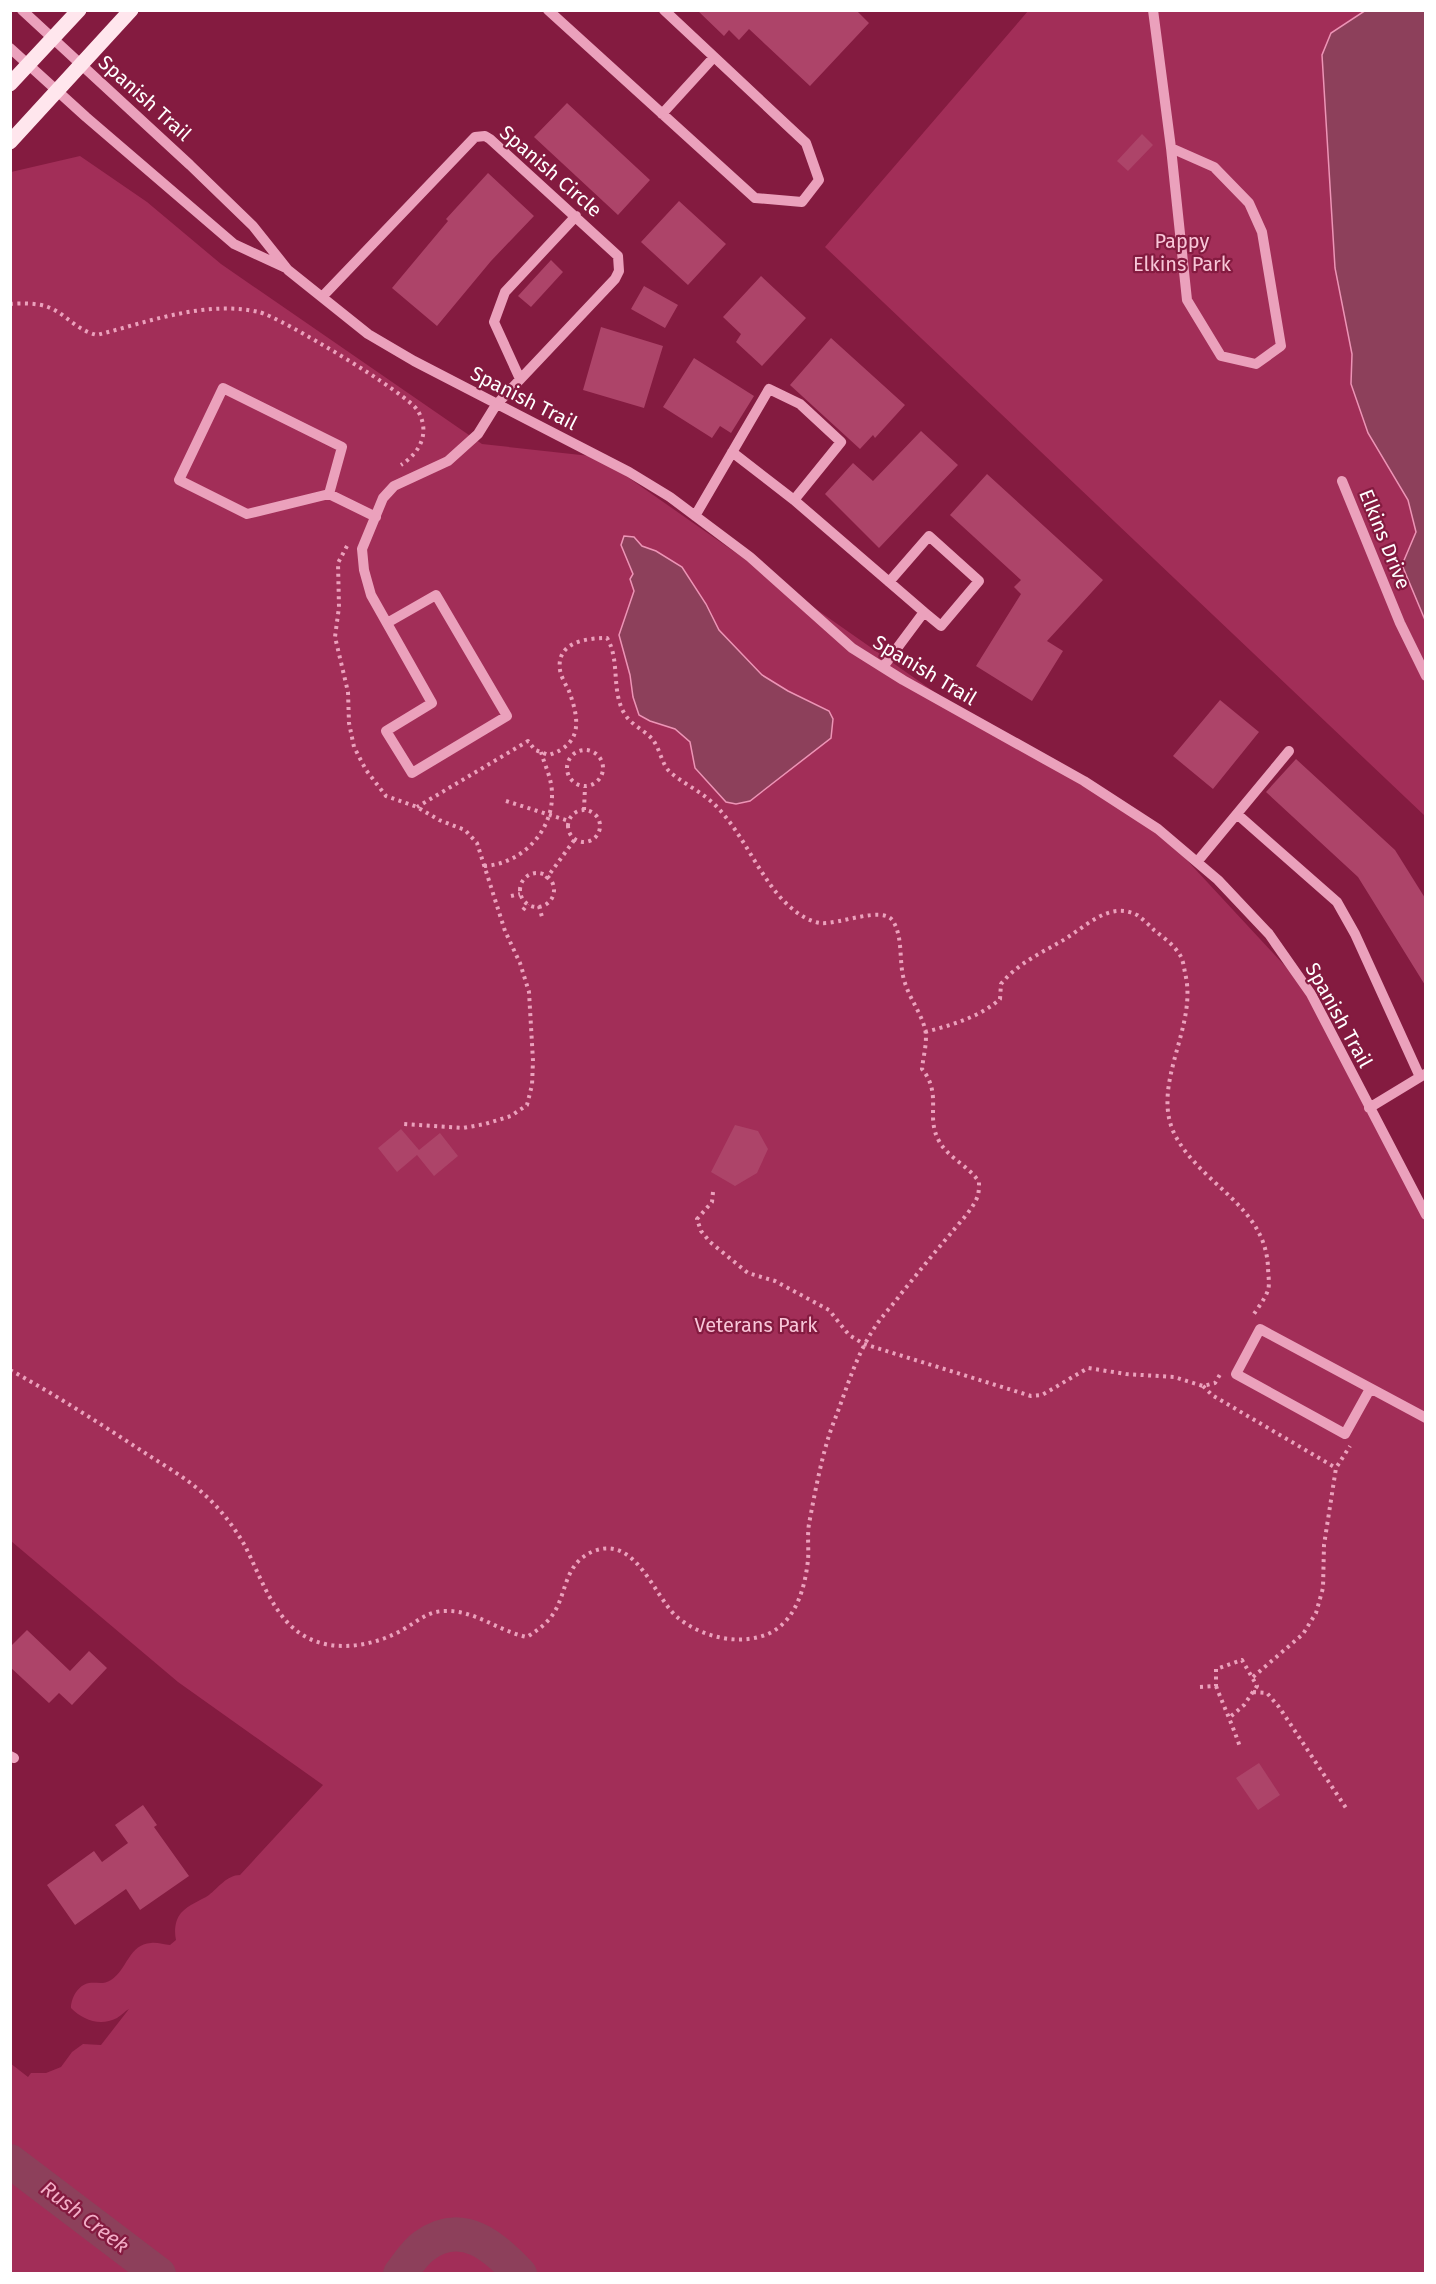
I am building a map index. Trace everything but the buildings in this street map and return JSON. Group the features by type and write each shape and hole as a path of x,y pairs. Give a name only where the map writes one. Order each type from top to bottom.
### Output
{"main road":[{"path":"10,84 79,10"},
{"path":"10,142 131,10"}],"street":[{"name":"Spanish Trail","path":"22,10 253,226 288,270"},
{"path":"548,10 755,198 802,202 819,180 806,143 664,10"},
{"path":"1153,10 1171,148 1187,300 1221,356 1256,364 1281,346 1262,232 1249,202 1214,167 1171,148"},
{"name":"Spanish Trail","path":"10,48 234,244 288,270 368,334 414,361 629,472 670,496 750,557 852,648 1084,781 1158,829 1218,880 1269,934 1311,994 1425,1215"},
{"path":"662,114 714,57"},
{"name":"Spanish Circle","path":"322,297 476,137 485,136 490,139 615,250 618,256 619,271 615,279 496,405 478,434 448,461 394,486 383,498 362,549 364,570 371,595 432,703 386,731 412,773 507,716 436,595 387,623"},
{"path":"520,379 494,322 505,292 576,216"},
{"path":"329,494 342,447 223,388 179,480 247,514 329,494 376,517"},
{"path":"695,516 769,389 800,404 841,442 794,500"},
{"path":"732,452 794,500 889,582 941,626 979,581 929,536 889,582"},
{"name":"Elkins Drive","path":"1342,482 1400,623 1425,676"},
{"path":"883,667 924,612"},
{"path":"1197,862 1289,751"},
{"path":"1237,814 1337,902 1355,934 1423,1075 1369,1108"},
{"path":"1370,1389 1346,1434 1236,1374 1260,1329 1425,1418"}],"path":[{"path":"10,304 48,306 85,332 97,335 173,316 220,308 260,312 361,368 417,408 424,426 421,445 409,460 396,469"},
{"path":"350,541 338,563 339,607 335,637 348,692 349,723 354,747 366,770 386,796 417,807 439,820 465,830 477,843 529,992 533,1061 532,1085 527,1105 511,1116 463,1128 403,1124"},
{"path":"10,1370 64,1400 205,1495 228,1521 244,1544 269,1597 291,1625 308,1638 333,1646 352,1646 393,1635 418,1618 436,1611 469,1613 502,1629 526,1637 539,1630 552,1616 570,1570 581,1558 595,1550 611,1549 623,1553 642,1568 675,1615 692,1628 711,1636 730,1639 766,1635 781,1627 792,1616 801,1595 808,1561 809,1527 833,1423 864,1344 876,1325 978,1196 979,1182 973,1173 939,1142 933,1121 934,1096 930,1080 922,1069 926,1032 904,982 897,928 892,918 881,913 846,921 820,923 805,919 788,905 776,892 737,830 702,793 668,770 653,740 627,716 620,702 614,671 613,649 607,638 589,638 568,646 562,653 560,669 573,703 577,728 571,743 562,751 549,755 535,750 528,741 417,807"},
{"path":"586,749 596,752 603,765 602,775 596,783 585,787 573,782 567,773 567,768 571,756 586,749"},
{"path":"484,866 501,863 520,854 539,836 549,816 552,793 542,752"},
{"path":"584,810 585,787"},
{"path":"506,801 569,821"},
{"path":"584,810 594,813 599,820 599,829 591,841 581,842 574,839 568,829 569,821 575,813 584,810"},
{"path":"546,879 574,839"},
{"path":"537,873 546,879 554,887 554,895 546,904 539,906 528,904 520,894 520,886 528,876 537,873"},
{"path":"511,896 520,894"},
{"path":"523,910 528,904"},
{"path":"539,906 542,917"},
{"path":"926,1032 955,1024 989,1009 1000,999 1001,984 1022,964 1107,912 1125,911 1138,916 1169,943 1181,956 1188,985 1188,1008 1172,1070 1168,1100 1170,1121 1175,1136 1196,1166 1248,1214 1263,1237 1268,1259 1269,1289 1250,1321"},
{"path":"713,1192 712,1202 698,1220 701,1232 710,1242 748,1273 775,1281 829,1310 849,1335 864,1344 1031,1396 1042,1395 1088,1368 1126,1374 1174,1377 1203,1386 1212,1395 1336,1468"},
{"path":"1203,1386 1215,1383 1223,1368"},
{"path":"1253,1677 1303,1634 1316,1613 1323,1588 1324,1545 1336,1468 1343,1457"},
{"path":"1229,1718 1244,1705 1257,1686 1242,1660 1216,1669 1216,1686 1240,1747"},
{"path":"1200,1687 1216,1686"},
{"path":"1253,1692 1268,1693 1346,1808"}],"green space":[{"name":"Pappy Elkins Park","path":"1028,11 1425,11 1425,816 825,247"},
{"name":"Veterans Park","path":"80,156 147,202 221,264 482,444 599,457 973,719 1158,829 1311,994 1425,1214 1425,2273 11,2273 10,2063 28,2077 31,2073 46,2073 61,2067 72,2052 83,2044 101,2045 129,2009 111,2021 98,2022 86,2019 71,2008 72,2000 78,1989 85,1984 111,1980 133,1953 144,1944 170,1945 176,1940 175,1926 181,1913 209,1895 227,1879 240,1875 323,1785 178,1682 11,1541 11,172"}],"shaded area":[{"path":"1366,10 1425,11 1425,620 1402,565 1416,532 1408,500 1368,433 1351,384 1352,354 1335,268 1322,55 1331,33"},
{"path":"624,536 634,537 642,546 656,551 682,567 706,604 719,630 762,675 829,711 833,719 831,738 750,801 736,804 726,802 695,768 690,742 675,729 639,715 619,635 634,591 630,579 633,574 621,545"}],"waterway":[{"name":"Rush Creek","path":"10,2161 159,2274"},
{"name":"Rush Creek","path":"400,2274 424,2246 438,2238 451,2235 464,2235 488,2245 520,2274"}]}
